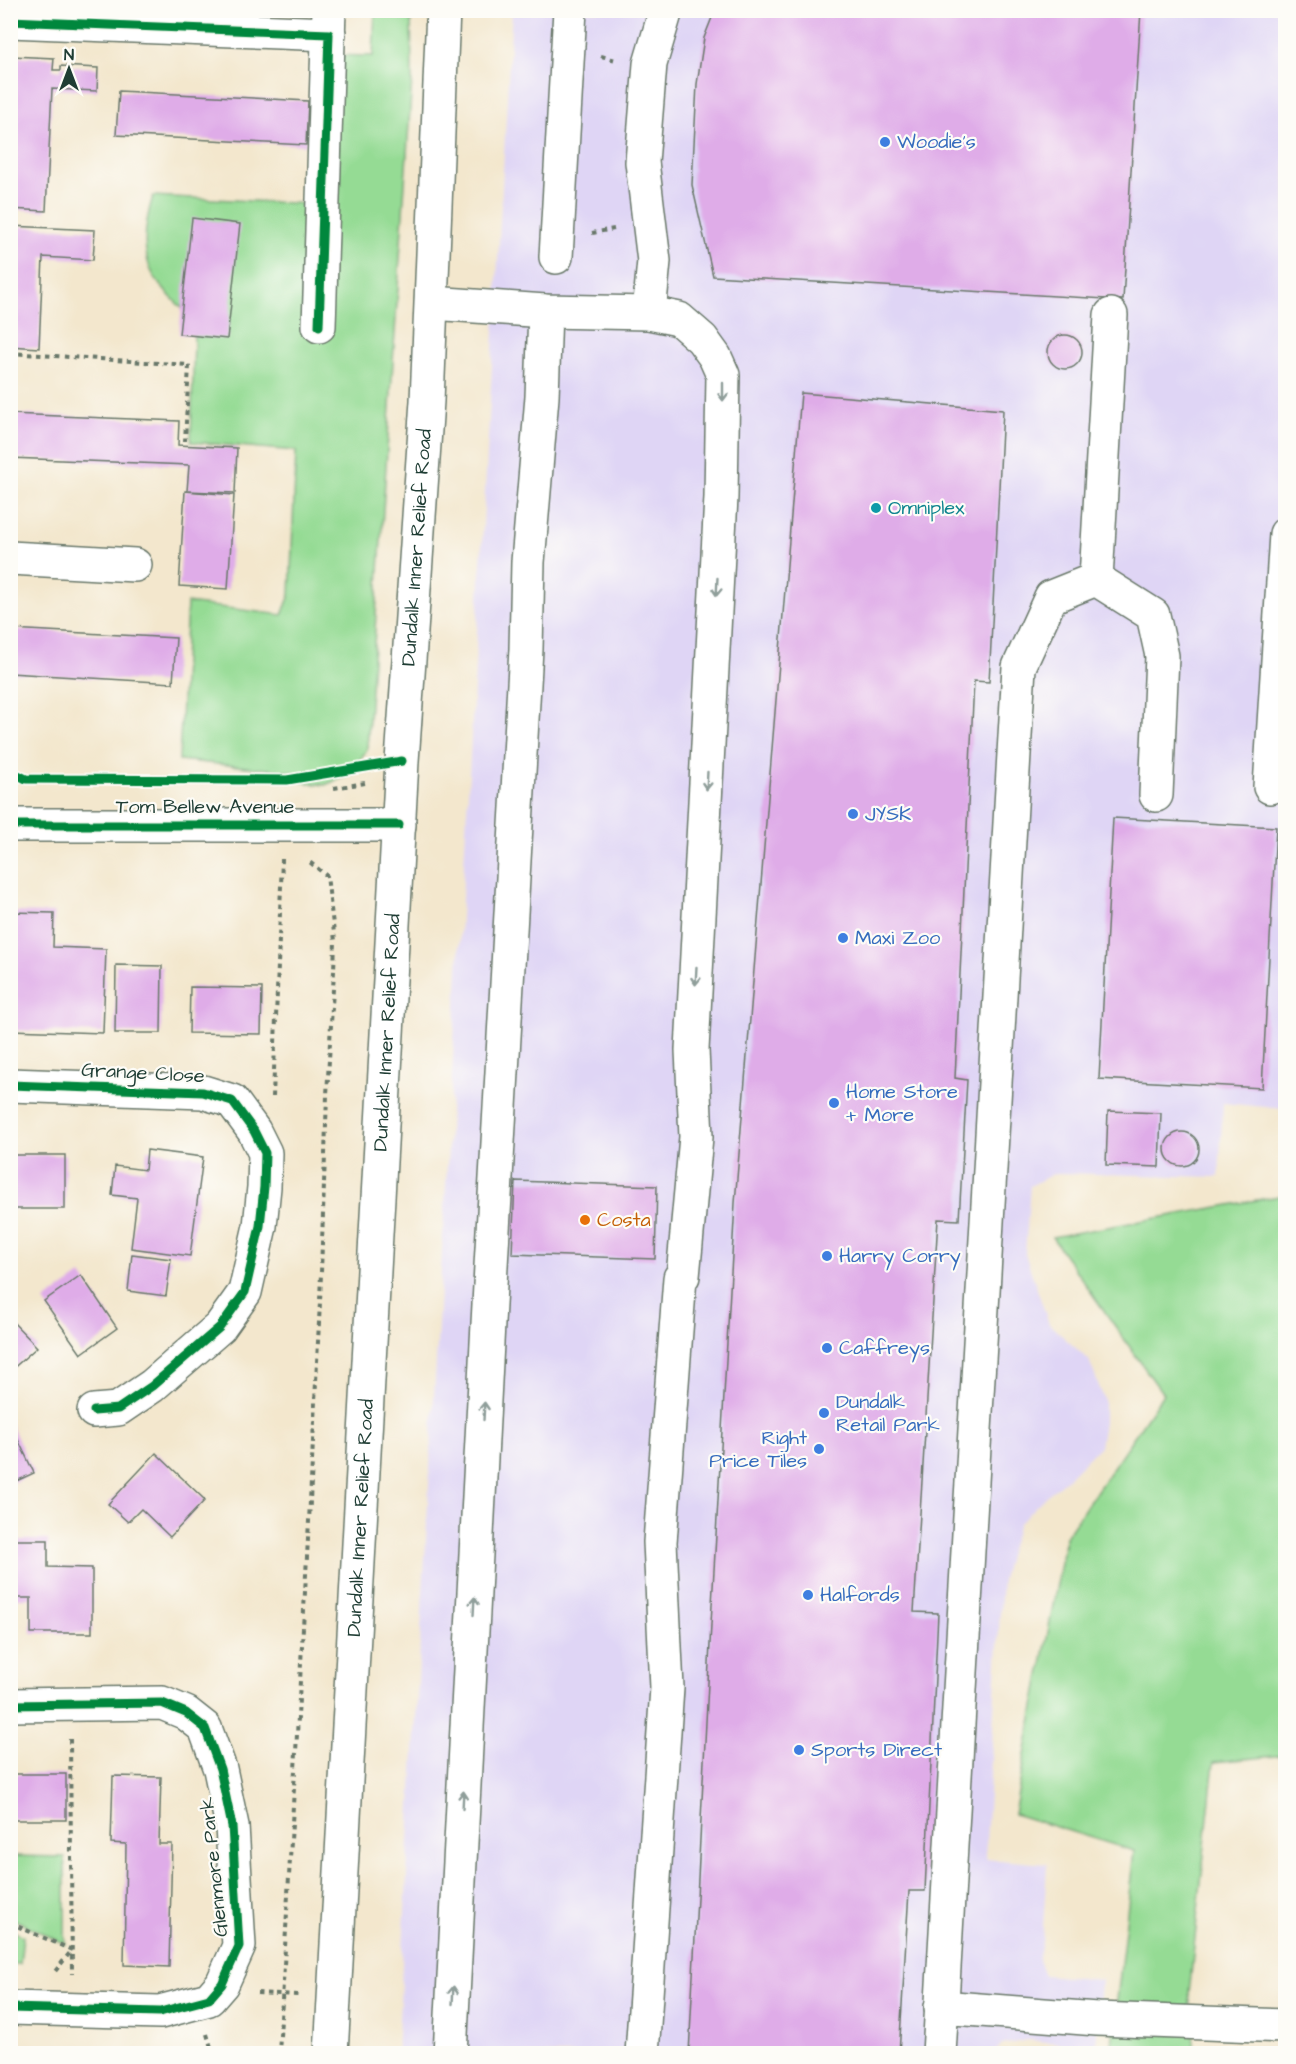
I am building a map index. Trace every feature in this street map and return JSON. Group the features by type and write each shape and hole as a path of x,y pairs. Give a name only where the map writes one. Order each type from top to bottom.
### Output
{"street":[{"name":"Dundalk Inner Relief Road","path":"331,2054 399,825 427,400 443,10"},
{"path":"556,257 570,10"},
{"path":"649,313 654,261 642,162 650,64 666,10"},
{"path":"10,21 329,22 319,326"},
{"path":"432,303 545,311 649,313 679,319 702,339 715,357 723,375 721,497 692,1050 696,1137 683,1276 680,1278 660,1542 667,1688 642,2054"},
{"path":"450,2054 492,1244 525,673 528,562 542,397 545,311"},
{"path":"1096,579 1111,315"},
{"path":"1270,787 1286,534"},
{"path":"10,558 135,565"},
{"path":"1096,579 1153,615 1162,656 1156,795"},
{"path":"939,2054 1019,667 1051,597 1096,579"},
{"name":"Tom Bellew Avenue","path":"10,825 297,839 399,825"},
{"name":"Grange Close","path":"10,1085 203,1092 232,1101 254,1131 265,1153 260,1226 245,1292 220,1327 152,1386 118,1408 94,1411"},
{"name":"Glenmore Park","path":"10,1705 162,1703 186,1713 205,1728 220,1769 232,1826 239,1946 226,1976 216,1990"},
{"path":"17,2009 160,2012 209,1999 216,1990"},
{"path":"941,2007 1097,2019 1286,2026"}],"path":[{"path":"10,353 189,365 185,441"},
{"path":"254,1131 274,1095 282,855 297,839 327,876 335,941 320,1302 279,2054"},
{"path":"69,1704 71,2011"},
{"path":"10,1923 72,1950"},
{"path":"17,2009 72,1950"},
{"path":"216,1990 334,1997"}],"shaded area":[{"path":"512,11 1285,11 1285,1109 1223,1103 1219,1177 1055,1173 1030,1186 1025,1254 1049,1324 1089,1360 1104,1399 1104,1423 1100,1446 1019,1523 1009,1552 1002,1580 985,1859 1047,1864 1042,1942 1038,1960 1044,1975 1101,1980 1096,2047 1028,2040 1002,2045 992,2054 397,2054"}],"green space":[{"path":"375,11 411,11 412,79 367,749 352,774 325,785 302,782 294,772 179,760 187,603 282,615 290,595 296,451 191,442 193,319 153,275 145,242 147,219 153,196 312,204 322,55 373,56"},
{"path":"1285,1195 1285,1755 1214,1762 1189,1993 1195,2053 1111,2053 1134,1851 1014,1814 1066,1536 1163,1394 1052,1237"},
{"path":"11,1856 65,1857 65,1944 11,1918"},
{"path":"11,1930 23,1936 20,1964 11,1964"}],"building":[{"path":"715,10 1141,10 1123,300 713,276 692,185 697,84 704,38"},
{"path":"11,56 54,58 53,70 61,70 61,66 98,68 97,91 52,89 46,211 10,209"},
{"path":"119,91 308,101 306,145 116,135"},
{"path":"192,218 240,224 227,339 179,334"},
{"path":"10,226 95,230 93,260 43,257 39,348 10,346"},
{"path":"1065,335 1077,340 1082,352 1077,364 1065,369 1053,364 1048,352 1053,340"},
{"name":"Dundalk Retail Park","path":"801,393 1003,410 989,682 974,681 955,1078 967,1080 959,1220 938,1219 914,1612 938,1613 925,1891 909,1891 899,2054 689,2054 735,1203"},
{"path":"10,414 179,421 178,445 237,448 235,493 187,491 189,465 10,458"},
{"path":"185,491 234,495 228,589 179,586"},
{"path":"10,629 176,638 173,683 10,673"},
{"path":"1113,818 1276,827 1262,1088 1099,1079"},
{"path":"10,912 54,913 53,947 106,949 103,1033 10,1030"},
{"path":"116,965 162,966 161,1033 115,1033"},
{"path":"190,987 262,988 261,1034 189,1033"},
{"path":"1108,1111 1161,1113 1159,1167 1106,1165"},
{"path":"1182,1132 1194,1137 1199,1149 1194,1161 1182,1166 1170,1161 1165,1149 1170,1137"},
{"path":"147,1150 203,1157 190,1256 131,1248 137,1198 112,1195 115,1166 145,1170"},
{"path":"10,1155 65,1155 65,1209 10,1209"},
{"name":"Costa","path":"515,1181 657,1186 655,1259 512,1254"},
{"path":"132,1254 171,1259 166,1296 128,1291"},
{"path":"81,1275 117,1328 81,1354 44,1301"},
{"path":"10,1319 37,1347 10,1371"},
{"path":"10,1423 34,1473 10,1484"},
{"path":"156,1453 205,1500 170,1537 141,1509 128,1522 108,1504"},
{"path":"10,1540 48,1540 48,1567 92,1568 92,1633 31,1633 31,1598 10,1598"},
{"path":"10,1774 66,1774 66,1820 10,1820"},
{"path":"113,1776 161,1777 159,1844 172,1844 169,1967 124,1965 126,1844 111,1843"}],"cycle path":[{"path":"10,21 329,34 319,326"},
{"path":"10,771 26,779 287,780 402,761"},
{"path":"10,825 399,825"},
{"path":"10,1085 203,1092 232,1101 254,1131 265,1153 260,1226 245,1292 220,1327 152,1386 118,1409 94,1411"},
{"path":"10,1705 162,1703 186,1713 205,1728 220,1769 232,1826 239,1946 222,1984 209,1999 160,2012 10,2008"}],"place":[{"name":"Woodie's","path":"885,142"},
{"name":"Omniplex","path":"876,508"},
{"name":"JYSK","path":"853,814"},
{"name":"Maxi Zoo","path":"843,938"},
{"name":"Home Store + More","path":"834,1103"},
{"name":"Costa","path":"585,1220"},
{"name":"Harry Corry","path":"827,1256"},
{"name":"Caffreys","path":"827,1348"},
{"name":"Dundalk Retail Park","path":"824,1413"},
{"name":"Right Price Tiles","path":"819,1449"},
{"name":"Halfords","path":"808,1595"},
{"name":"Sports Direct","path":"799,1750"}]}
